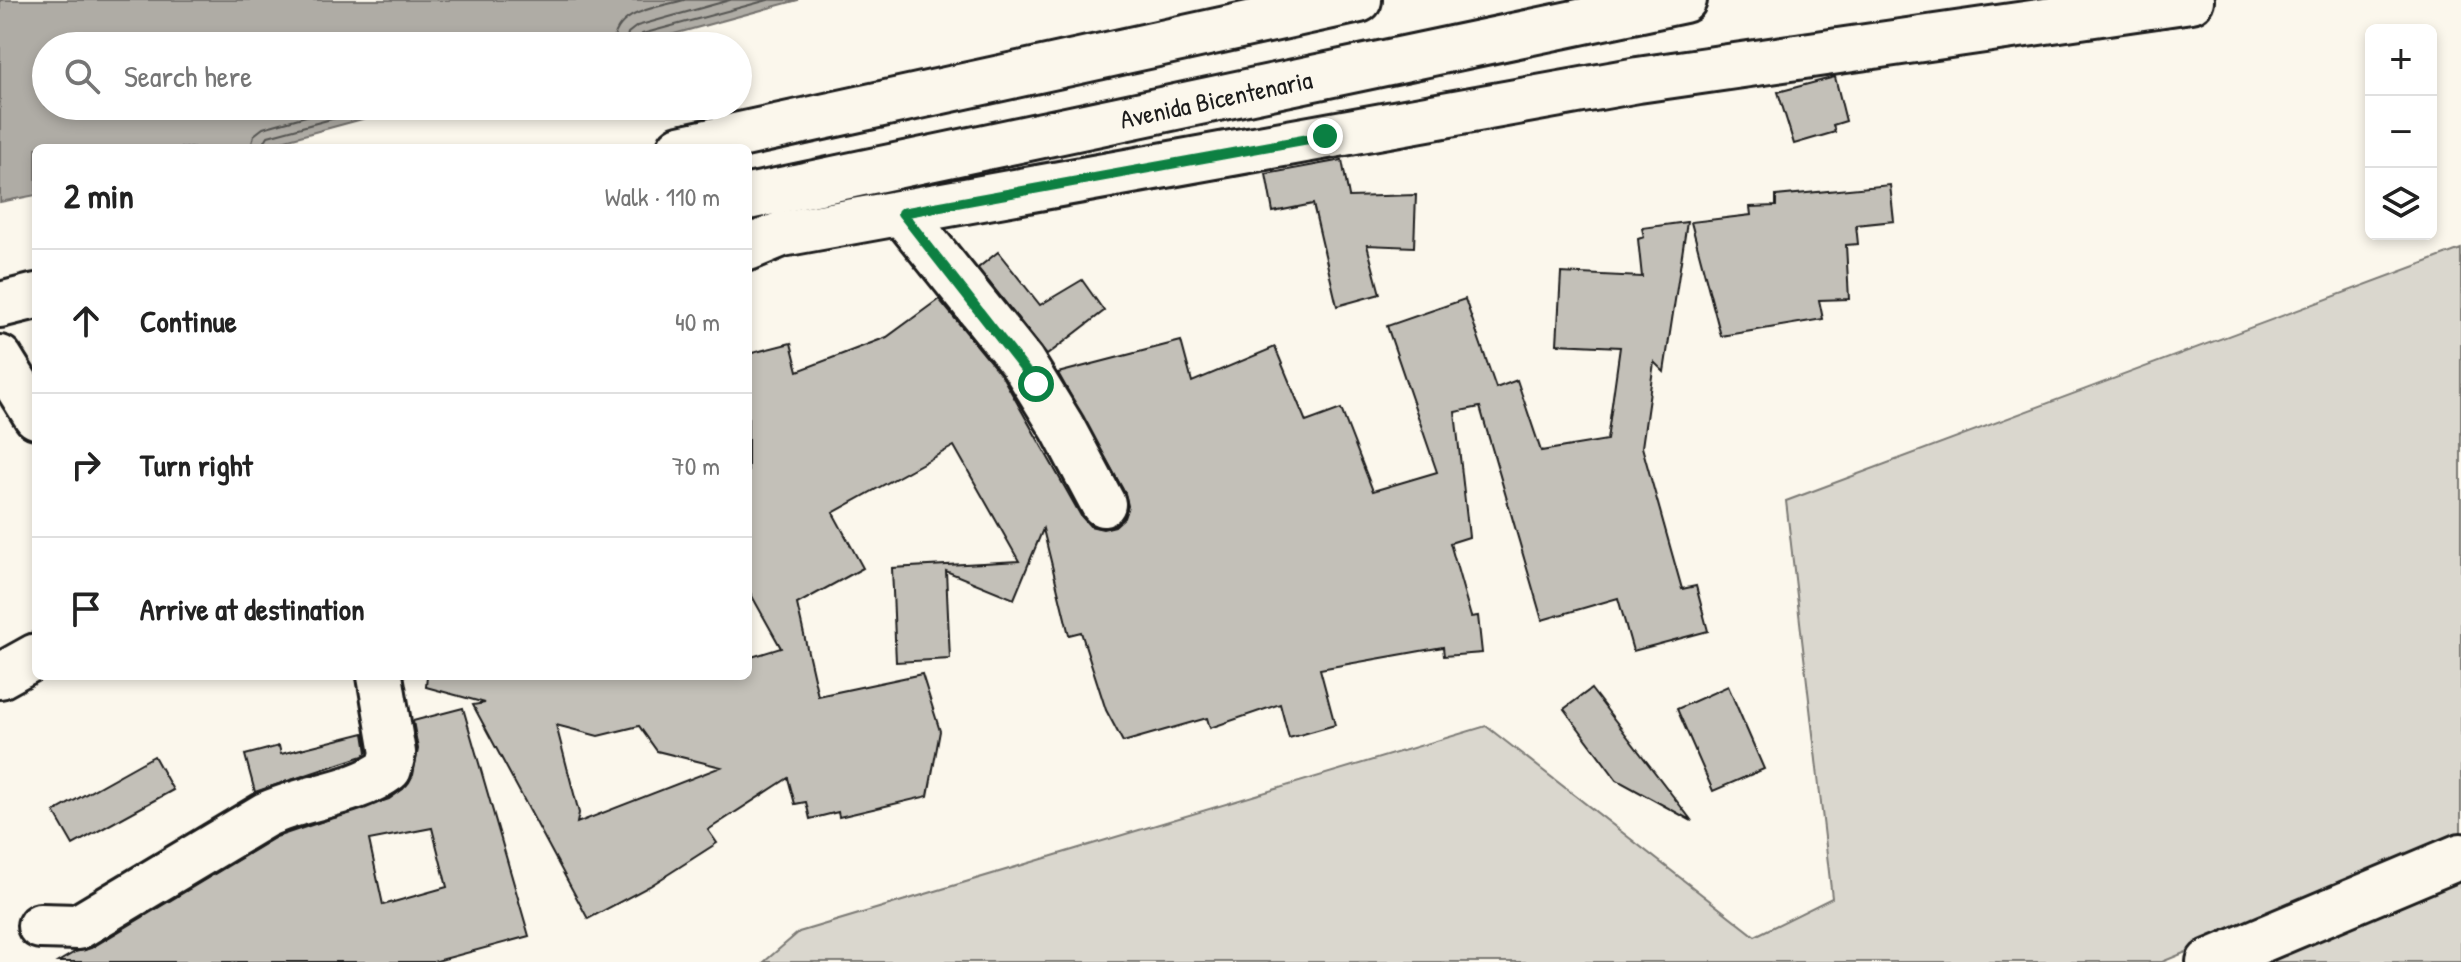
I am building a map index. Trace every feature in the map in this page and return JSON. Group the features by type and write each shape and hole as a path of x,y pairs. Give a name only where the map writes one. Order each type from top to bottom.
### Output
{"street":[{"path":"698,144 1359,0"},
{"name":"Avenida Bicentenaria","path":"752,196 1684,0"},
{"path":"752,246 782,234 1638,80 2191,0"},
{"path":"902,213 1022,362 1062,427 1103,504"},
{"path":"0,305 32,297"},
{"path":"32,353 0,359 32,410"},
{"path":"0,676 32,658"},
{"path":"40,926 78,927 288,803 376,779 389,769 393,753 381,680"},
{"path":"2209,962 2461,856"}],"shaded area":[{"path":"2461,249 2461,839 2162,962 764,962 799,932 1486,726 1755,936 1832,898 1786,501"},
{"path":"2461,878 2461,962 2261,962"}],"water":[{"path":"0,0 798,0 681,32 32,32 32,120 359,120 271,144 32,144 32,196 0,202"}],"building":[{"path":"1835,77 1846,121 1833,125 1835,132 1794,144 1778,92"},
{"path":"1342,160 1349,197 1416,195 1414,247 1367,245 1380,294 1337,306 1313,204 1273,212 1266,174"},
{"path":"1890,185 1894,221 1856,225 1858,244 1846,245 1849,299 1819,300 1823,319 1721,336 1691,222 1751,215 1750,207 1776,206 1776,196"},
{"path":"1687,222 1664,372 1654,362 1642,447 1682,589 1696,586 1708,631 1633,651 1618,598 1542,620 1480,407 1455,412 1469,537 1450,543 1471,617 1478,616 1482,653 1444,656 1443,647 1320,669 1335,725 1289,738 1280,704 1210,728 1207,718 1123,742 1106,710 1081,632 1069,635 1043,529 1014,599 946,571 950,659 896,662 892,568 1019,561 954,446 833,513 863,568 797,604 818,696 922,674 940,731 928,796 839,817 838,812 810,819 806,802 795,804 788,778 708,830 717,843 650,886 588,919 473,705 485,703 426,687 427,680 752,680 752,657 781,648 752,596 752,353 791,343 798,371 887,337 939,299 1002,376 1081,516 1090,526 1103,529 1115,526 1124,518 1128,506 1125,493 1058,373 1181,341 1192,382 1275,347 1306,422 1341,409 1373,491 1437,472 1387,326 1465,299 1496,388 1517,380 1541,451 1607,440 1620,347 1557,344 1561,273 1642,277 1638,239 1644,237 1642,228","holes":["556,725 598,736 639,726 657,751 721,767 577,823 579,813"]},
{"path":"998,252 1040,305 1082,280 1104,311 1047,355 978,268"},
{"path":"1728,686 1764,769 1713,791 1677,709"},
{"path":"1591,689 1692,821 1617,780 1564,709"},
{"path":"463,708 529,936 433,962 58,962 75,952 91,948 276,837 389,799 403,789 413,775 418,749 413,721","holes":["432,828 447,887 383,905 369,840"]},
{"path":"364,733 367,752 363,756 255,792 245,755 279,746 281,754"},
{"path":"154,756 173,790 73,845 54,812"}],"route":[{"path":"1036,384 1022,362 902,213 1325,136"}]}
